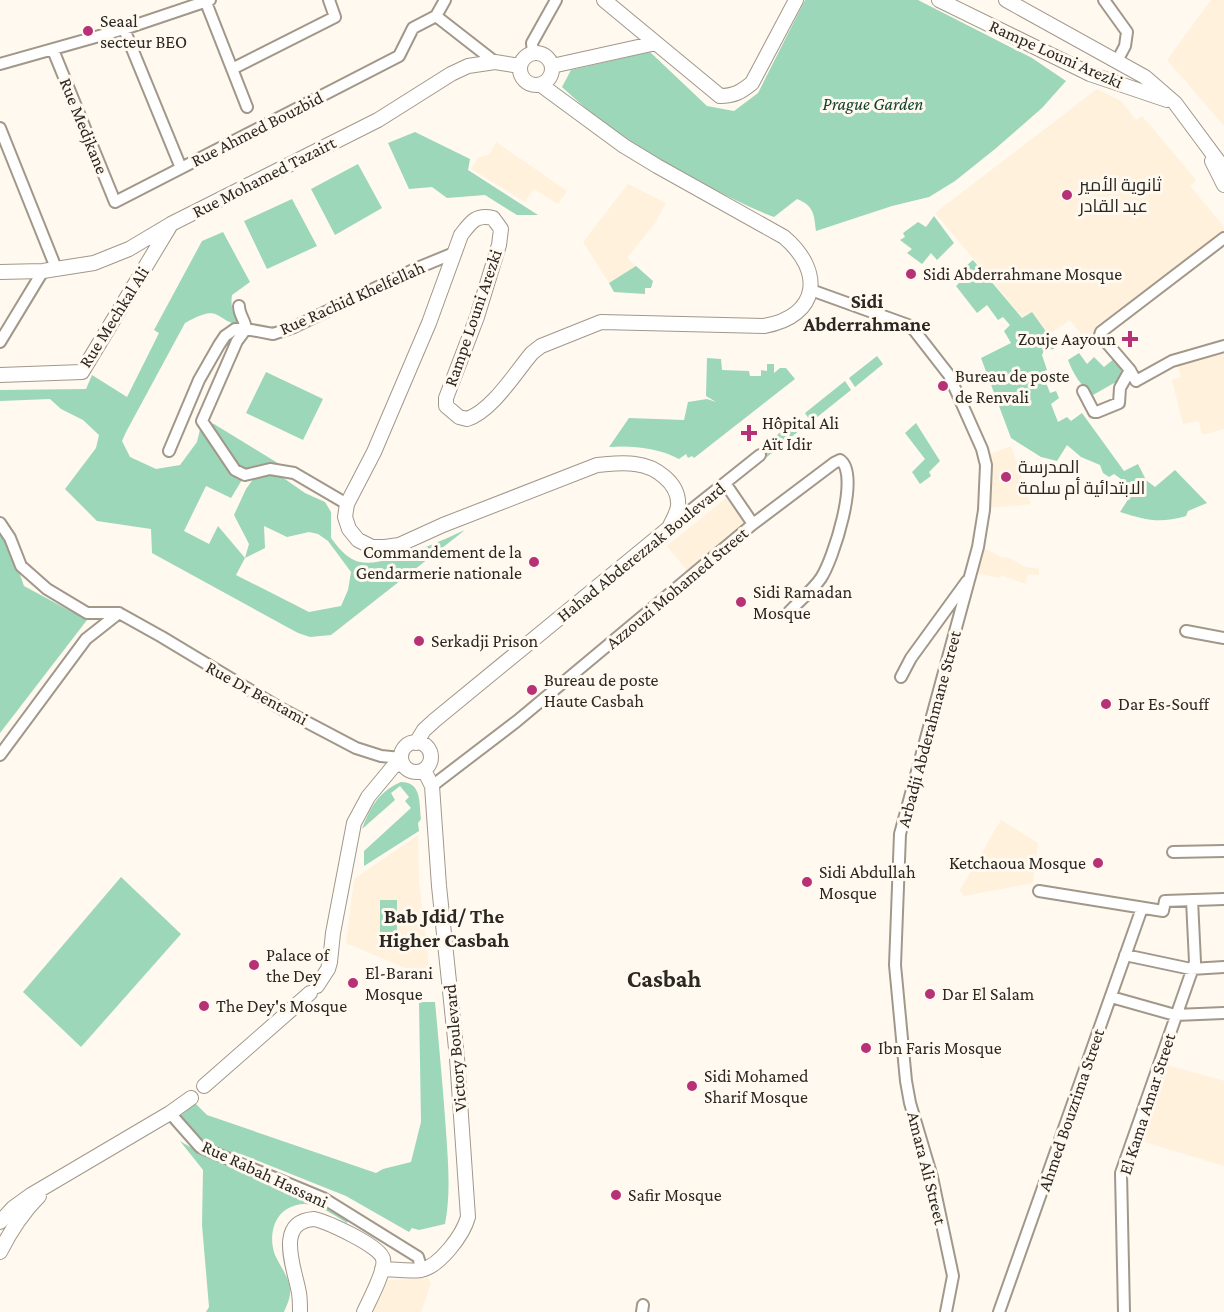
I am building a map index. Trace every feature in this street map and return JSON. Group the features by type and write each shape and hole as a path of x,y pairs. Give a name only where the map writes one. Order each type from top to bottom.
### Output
{"street":[{"path":"232,69 335,17 329,0"},
{"path":"445,0 436,16 495,62"},
{"path":"533,53 532,43 556,0"},
{"path":"604,0 720,96 740,93 752,83 796,0"},
{"name":"Rampe Louni Arezki","path":"939,0 1097,76 1175,103"},
{"path":"1006,0 1145,78 1175,103 1224,169"},
{"path":"1104,0 1127,32 1125,46 1113,59"},
{"path":"0,64 124,29 207,1 247,106"},
{"name":"Rue Ahmed Bouzbid","path":"115,202 399,56 413,28 436,16"},
{"path":"124,29 181,168"},
{"path":"552,66 656,43"},
{"name":"Rue Medjkane","path":"53,50 115,202"},
{"path":"541,85 550,78 552,66 543,55 533,53 526,56 520,66 524,80 529,84 541,85 624,146 784,237 795,246 805,261 811,290"},
{"path":"1097,76 1116,70 1113,59"},
{"name":"Rue Mohamed Tazairt","path":"0,272 94,263 121,252 171,224 378,120 451,74 468,66 495,62 520,66"},
{"path":"0,128 50,269 0,342"},
{"path":"1203,143 1224,185"},
{"name":"Rampe Louni Arezki","path":"347,504 374,452 425,333 461,235 476,219 484,216 494,218 501,229 499,245 477,317 446,398 446,406 452,412 467,419 475,417 486,409 532,352 541,346 601,322 771,325 796,312 805,302 811,290"},
{"name":"Rue Mechkal Ali","path":"0,375 82,372 171,224"},
{"path":"1224,238 1101,332 1136,381 1172,361 1224,346"},
{"name":"Rue Rachid Khelfellah","path":"246,329 273,334 294,327 415,269 454,253"},
{"name":"Arbadji Abderahmane Street","path":"811,290 908,325 940,362 951,380 984,454 986,481 984,510 971,576 900,834 895,965 900,1022"},
{"path":"239,306 239,315 246,329 237,341 202,421 235,471 245,475 270,469 294,472 347,504 345,517 349,529 358,540 372,547 385,548 399,545 443,525 597,465 647,466 667,478 673,488 678,506 669,528"},
{"path":"169,451 199,380 219,345 225,336 235,329 246,329"},
{"path":"1083,392 1094,412 1118,405 1120,388 1130,370"},
{"name":"Hahad Abderezzak Boulevard","path":"416,742 435,720 760,455"},
{"name":"Azzouzi Mohamed Street","path":"432,786 517,721 753,524 840,460 846,464 848,470 846,502 833,552 820,579 789,612"},
{"path":"725,483 753,524"},
{"path":"0,523 10,538 21,566 47,589 87,613 119,613"},
{"path":"901,677 911,658 971,576"},
{"path":"0,755 86,639 119,613"},
{"name":"Rue Dr Bentami","path":"119,613 275,705 356,748 404,763"},
{"path":"1186,631 1224,638"},
{"path":"404,763 417,772 424,770 430,763 429,751 435,720"},
{"path":"204,1086 313,989 328,969 354,822 368,797 384,778 404,763 407,746 416,742 424,745 429,751"},
{"name":"Victory Boulevard","path":"422,1270 436,1262 446,1252 465,1228 468,1217 457,1058 439,886 432,786 424,770"},
{"path":"1173,852 1224,851"},
{"path":"1039,891 1163,911 1165,901 1224,899"},
{"name":"El Kama Amar Street","path":"1124,1312 1121,1173 1195,962 1192,900"},
{"name":"Ahmed Bouzrima Street","path":"999,1312 1142,908"},
{"path":"1125,955 1191,969 1224,967"},
{"path":"1111,997 1175,1015 1224,1013"},
{"name":"Amara Ali Street","path":"900,1022 906,1085 932,1177 953,1276 946,1312"},
{"path":"0,1222 13,1208 170,1113 190,1098"},
{"name":"Rue Rabah Hassani","path":"170,1113 200,1147 323,1198 418,1257 422,1270"},
{"path":"0,1252 29,1207 53,1182"},
{"path":"300,1312 300,1295 290,1244 293,1230 309,1220 320,1221 374,1247 383,1258 382,1269 364,1312"},
{"path":"382,1269 422,1270"}],"shaded area":[{"path":"1211,0 1224,0 1224,126 1167,60"},
{"name":"ثانوية الأمير عبد القادر","path":"1097,89 1121,101 1136,120 1142,116 1196,180 1190,186 1224,227 1224,238 1085,339 1070,320 1048,335 1032,312 1023,318 935,213"},
{"path":"496,142 567,191 558,204 534,189 525,202 471,169 478,158 490,154"},
{"path":"628,184 666,203 655,223 627,258 636,266 609,283 583,242"},
{"path":"1224,352 1224,429 1202,435 1199,421 1183,424 1172,380 1181,377 1177,364"},
{"name":"المدرسة الابتدائية أم سلمة","path":"1011,446 1031,504 988,508 987,455"},
{"path":"726,498 747,525 689,573 667,546"},
{"path":"982,547 1025,567 1039,569 1039,575 1028,574 1026,584 1001,575 1000,578 975,573"},
{"path":"1001,820 1038,843 1033,883 964,896 960,890"},
{"path":"418,835 419,882 430,974 426,977 346,943 354,879"},
{"path":"1164,1064 1224,1081 1224,1166 1138,1140"},
{"path":"428,1278 431,1283 421,1312 373,1312 386,1280"}],"green space":[{"name":"Prague Garden","path":"805,0 918,0 1032,58 1066,81 1042,108 995,149 955,181 929,197 892,206 816,231 812,211 803,202 797,199 774,217 742,203 652,155 596,116 562,87 571,70 650,52 707,106 734,111 758,93"},
{"path":"415,132 470,159 468,170 538,215 517,215 485,195 447,198 432,187 409,189 388,143"},
{"path":"358,164 382,208 335,235 311,189"},
{"path":"292,199 317,246 267,269 244,221"},
{"path":"934,216 954,243 937,260 931,253 922,264 907,253 912,249 900,240 905,237 903,233 918,222 926,227"},
{"path":"223,232 250,282 232,295 234,312 245,326 235,324 213,313 185,323 122,441 130,457 156,469 180,465 197,442 202,421 214,424 294,473 272,470 305,493 325,502 331,512 331,538 347,556 365,563 378,562 410,553 465,530 331,635 310,637 298,633 152,553 151,529 97,521 65,489 96,448 99,435 83,420 61,409 50,399 0,401 0,390 86,389 92,375 127,397 159,333 154,330 202,241","holes":["245,475 254,478 246,489 234,515 249,544 245,558 218,526 209,544 184,531 206,486 231,498","264,526 287,537 309,532 318,534 328,541 351,572 348,590 341,606 309,612 236,575 245,558 265,548"]},
{"path":"973,260 1022,318 1032,312 1047,333 1054,349 1044,350 1042,355 1047,370 1042,372 1050,393 1056,391 1059,398 1051,404 1058,422 1067,417 1071,421 1082,413 1124,471 1138,464 1146,480 1155,487 1175,470 1207,503 1188,511 1186,516 1168,520 1145,519 1120,512 1135,489 1114,474 1109,477 1103,473 1100,465 1081,457 1067,445 1057,461 1041,457 1011,438 981,358 1011,343 1004,331 1010,325 1003,317 998,320 987,305 977,313 956,286 959,283 953,277"},
{"path":"636,266 653,281 651,288 645,288 645,294 614,292 609,283"},
{"path":"1079,353 1087,364 1094,357 1104,367 1115,358 1122,364 1121,374 1116,384 1093,395 1088,391 1078,379 1068,360"},
{"path":"877,356 883,364 855,387 849,378"},
{"path":"707,358 721,359 722,370 749,371 750,376 761,376 761,370 767,371 767,364 774,364 774,373 780,368 786,368 795,379 694,458 692,456 688,458 686,454 679,459 645,448 609,447 629,418 684,420 688,402 707,399 716,402 706,396"},
{"path":"266,372 323,399 303,440 246,413"},
{"path":"845,381 851,390 811,422 805,413"},
{"path":"794,421 800,430 767,457 761,448"},
{"path":"916,423 940,461 929,472 931,476 920,484 912,472 925,459 905,433"},
{"path":"0,532 12,552 24,586 87,620 0,733"},
{"path":"401,782 408,783 416,789 421,819 418,823 419,831 364,866 364,851 411,808 405,801 409,797 400,786 391,793 395,800 362,829 376,801 387,790"},
{"path":"121,877 181,934 81,1047 23,992"},
{"path":"380,900 397,900 397,935 380,935"},
{"path":"419,1002 435,1002 448,1166 448,1201 445,1224 419,1230 412,1228 409,1232 346,1196 241,1154 213,1147 199,1138 179,1117 195,1103 207,1115 376,1173 411,1162 421,1122"},
{"path":"180,1141 205,1156 321,1201 349,1218 347,1223 318,1207 303,1204 287,1209 278,1218 273,1229 272,1242 275,1255 288,1280 290,1289 284,1312 206,1312 209,1307 202,1225 203,1170"}],"place":[{"name":"Seaal secteur BEO","path":"88,31"},
{"name":"ثانوية الأمير عبد القادر","path":"1067,195"},
{"name":"Sidi Abderrahmane Mosque","path":"911,274"},
{"name":"Zouje Aayoun","path":"1130,339"},
{"name":"Bureau de poste de Renvali","path":"943,386"},
{"name":"Hôpital Ali Aït Idir","path":"749,433"},
{"name":"المدرسة الابتدائية أم سلمة","path":"1006,477"},
{"name":"Commandement de la Gendarmerie nationale","path":"534,562"},
{"name":"Sidi Ramadan Mosque","path":"741,602"},
{"name":"Serkadji Prison","path":"419,641"},
{"name":"Bureau de poste Haute Casbah","path":"532,690"},
{"name":"Dar Es-Souff","path":"1106,704"},
{"name":"Ketchaoua Mosque","path":"1098,863"},
{"name":"Sidi Abdullah Mosque","path":"807,882"},
{"name":"Palace of the Dey","path":"254,965"},
{"name":"El-Barani Mosque","path":"353,983"},
{"name":"Dar El Salam","path":"930,994"},
{"name":"The Dey's Mosque","path":"204,1006"},
{"name":"Ibn Faris Mosque","path":"866,1048"},
{"name":"Sidi Mohamed Sharif Mosque","path":"692,1086"},
{"name":"Safir Mosque","path":"616,1195"}],"district":[{"name":"Sidi Abderrahmane","path":"867,312"},
{"name":"Bab Jdid/ The Higher Casbah","path":"444,928"},
{"name":"Casbah","path":"664,979"}]}
